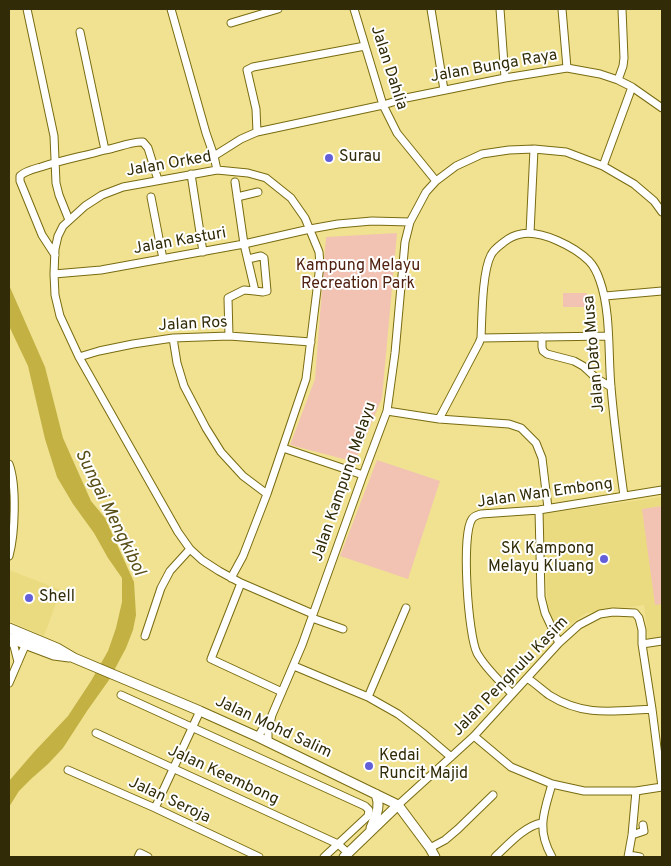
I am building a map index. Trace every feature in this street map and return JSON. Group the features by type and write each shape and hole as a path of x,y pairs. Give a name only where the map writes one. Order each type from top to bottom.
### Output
{"street":[{"path":"27,9 54,136 56,183 69,220"},
{"path":"171,9 217,170"},
{"path":"231,22 278,9"},
{"name":"Jalan Dahlia","path":"354,9 382,106 397,133 436,181"},
{"path":"431,9 444,90"},
{"path":"500,9 505,78"},
{"path":"562,9 567,68"},
{"path":"618,80 624,58 622,9"},
{"path":"80,32 105,150"},
{"path":"256,132 256,110 247,70 253,67 365,46"},
{"name":"Jalan Bunga Raya","path":"214,156 256,132 382,106 406,98 444,90 567,68 600,74 618,80 632,87 662,108"},
{"path":"603,166 632,87"},
{"path":"55,255 42,235 20,181 22,174 54,162 143,142 148,148 158,180"},
{"path":"439,419 481,338 484,286 491,256 509,238 519,234 530,233 534,149"},
{"name":"Jalan Kampung Melayu","path":"268,742 272,715 294,666 388,411 405,242 410,222 426,192 436,181 456,166 482,154 534,149 566,152 603,166 634,184 654,201 662,212"},
{"name":"Jalan Orked","path":"231,578 243,556 267,494 306,379 320,265 319,252 310,229 305,218 290,198 266,178 248,173 217,170 123,187 85,206 62,226 58,236 54,274 60,316 79,357 164,509 190,548 202,560 231,578 240,583 343,629"},
{"path":"191,174 203,252"},
{"path":"234,182 244,244 255,291"},
{"path":"237,197 258,192"},
{"path":"151,197 163,259"},
{"name":"Jalan Kasturi","path":"54,274 101,270 203,252 338,224 372,221 410,222"},
{"name":"Jalan Dato Musa","path":"530,233 548,237 572,247 591,262 600,280 605,296 611,387 624,496"},
{"path":"229,336 228,298 244,290 265,292 267,290 264,258 260,256 248,259"},
{"path":"605,296 662,291"},
{"name":"Jalan Ros","path":"79,357 98,351 173,338 229,336 311,342"},
{"path":"481,338 608,336"},
{"path":"542,337 542,351 574,361 611,387"},
{"path":"173,338 177,363 184,386 206,428 221,452 243,476 267,494"},
{"path":"388,411 439,419 509,424 521,428 536,443 542,458 548,508"},
{"path":"283,448 363,475"},
{"path":"9,464 13,480 14,518 9,556"},
{"name":"Jalan Wan Embong","path":"512,694 485,665 477,652 472,637 467,589 467,532 471,521 474,517 481,514 539,510 662,490"},
{"path":"539,510 541,596 544,613 560,643"},
{"path":"145,636 161,588 170,571 190,548"},
{"path":"240,583 211,659 282,692"},
{"path":"368,696 406,608"},
{"name":"Jalan Penghulu Kasim","path":"398,805 474,736 579,625 600,614 624,612 635,613 639,618 642,630 642,644 662,787"},
{"path":"9,628 28,641"},
{"path":"9,638 28,641"},
{"path":"9,638 14,646 18,663"},
{"path":"9,683 28,641"},
{"name":"Jalan Mohd Salim","path":"28,641 54,654 74,658 92,665 200,711 398,805 430,848 434,857"},
{"path":"642,644 662,641"},
{"path":"294,666 368,696 398,714 451,757"},
{"path":"527,678 548,694 578,709 602,712 652,709"},
{"name":"Jalan Mohd Salim","path":"121,695 365,806 369,810 368,816 338,844"},
{"path":"154,808 200,711"},
{"name":"Jalan Kampung Melayu","path":"258,737 272,715"},
{"name":"Jalan Keembong","path":"96,733 338,844"},
{"path":"474,736 511,767 552,784 584,790 636,791 662,787"},
{"name":"Jalan Seroja","path":"68,770 154,808 248,855 259,857"},
{"path":"552,784 542,824 543,834 552,857"},
{"path":"636,791 628,856 640,857"},
{"path":"369,833 378,810 376,794"},
{"path":"430,848 445,840 493,796"},
{"path":"324,857 338,844 346,855 398,805"},
{"path":"496,857 526,829 535,824 542,824"},
{"path":"632,835 644,832 643,825"},
{"path":"139,855 148,857"}],"shaded area":[{"name":"Sungai Mengkibol","path":"9,285 45,367 63,438 91,501 105,518 134,582 136,615 126,648 109,680 63,748 19,791 9,807 9,781 68,716 108,651 122,602 122,578 57,477 45,439 28,366 9,326"},
{"name":"SK Kampong Melayu Kluang","path":"662,497 662,643 649,645 644,605 586,613 560,632 548,612 543,514"},
{"path":"9,570 61,590 44,636 9,621"}],"green space":[{"name":"Kampung Melayu Recreation Park","path":"397,233 382,398 355,462 290,445 315,379 326,237"},
{"path":"563,293 587,293 587,307 563,307"},
{"path":"377,460 440,481 408,579 340,556"},
{"path":"662,506 662,604 655,605 642,509"}],"place":[{"name":"Surau","path":"329,158"},
{"name":"SK Kampong Melayu Kluang","path":"604,559"},
{"name":"Shell","path":"29,598"},
{"name":"Kedai Runcit Majid","path":"369,766"}]}
